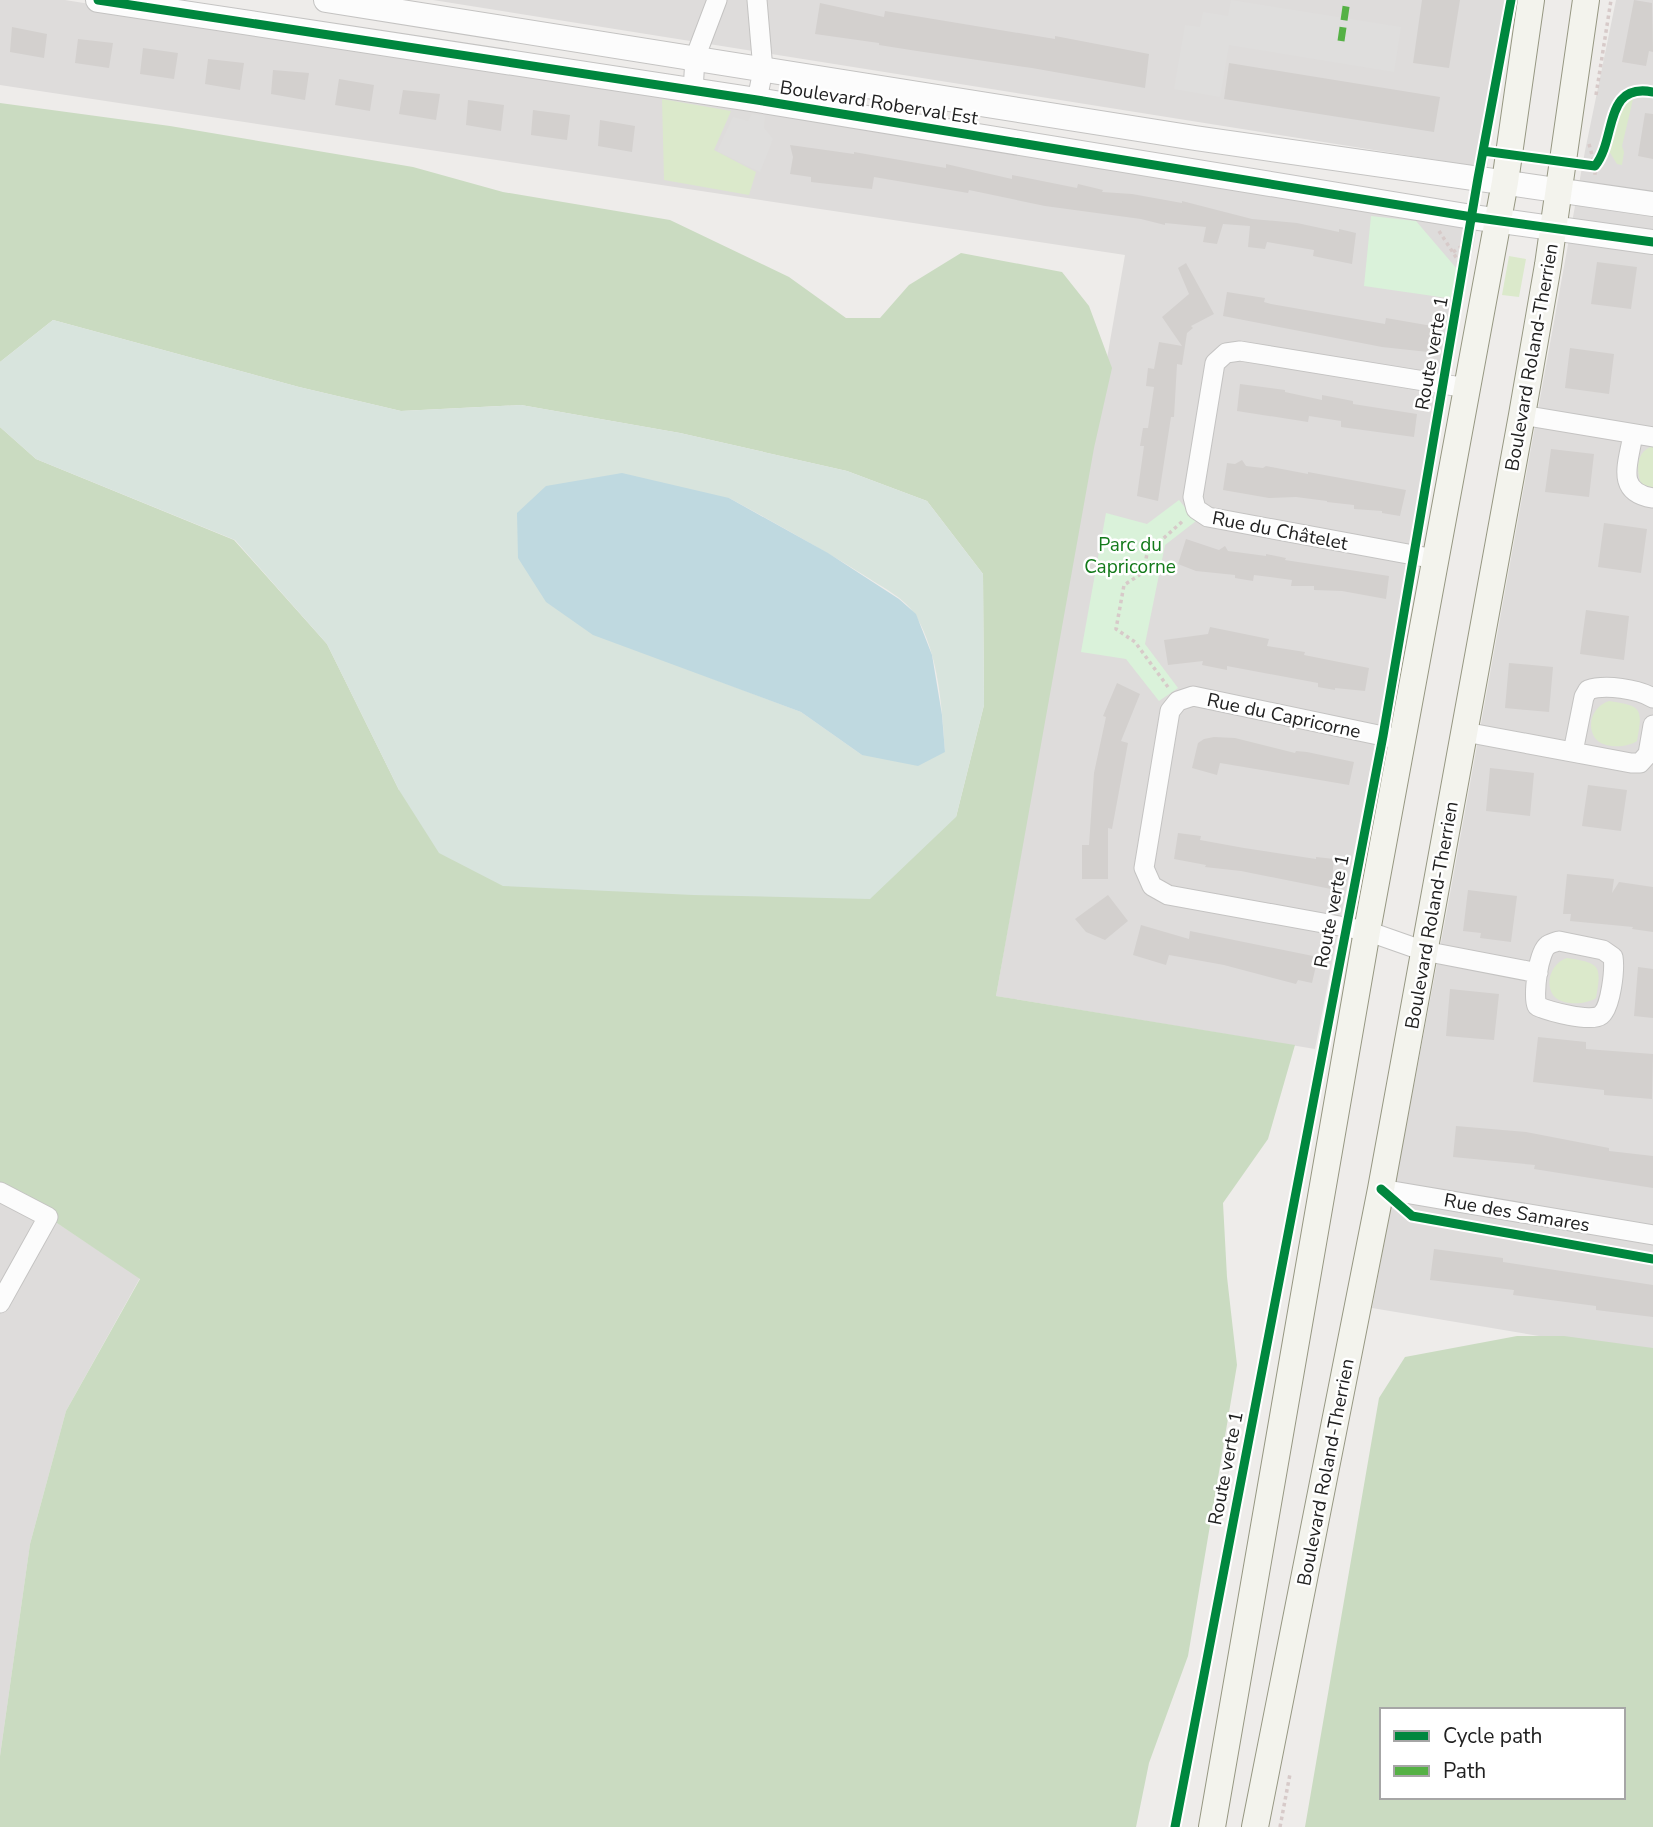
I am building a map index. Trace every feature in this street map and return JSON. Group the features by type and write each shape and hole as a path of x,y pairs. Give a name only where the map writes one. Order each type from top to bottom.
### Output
{"main road":[{"path":"1212,1827 1367,931 1467,388 1485,219 1505,182 1531,0"},
{"name":"Boulevard Roland-Therrien","path":"1255,1827 1381,1189 1465,732 1553,228 1586,0"}],"street":[{"name":"Boulevard Roberval Est","path":"98,0 757,100 1485,219 1653,242"},
{"name":"Boulevard Roberval Est","path":"326,0 1185,137 1653,204"},
{"path":"693,91 695,58 717,0"},
{"path":"757,0 763,70 757,100"},
{"path":"1180,169 1185,137"},
{"name":"Rue du Châtelet","path":"1435,559 1208,517 1196,509 1192,497 1215,363 1226,353 1240,351 1467,388"},
{"path":"1522,415 1653,437"},
{"path":"1633,434 1626,479 1631,490 1640,496 1653,498"},
{"path":"1573,752 1584,697 1588,690 1597,687 1644,693 1653,698"},
{"name":"Rue du Capricorne","path":"1402,740 1194,696 1178,701 1170,711 1144,868 1152,886 1168,895 1367,931 1424,951 1538,973"},
{"path":"1465,732 1640,763 1648,754 1653,725"},
{"path":"1559,941 1603,950 1613,957 1615,968 1607,1008 1601,1016 1591,1019 1536,1006 1534,997 1538,973 1542,952 1548,944 1559,941"},
{"name":"Rue des Samares","path":"1381,1189 1653,1235"},
{"path":"0,1192 48,1217 0,1303"}],"path":[{"path":"1596,96 1611,0"},
{"path":"1598,83 1609,85"},
{"path":"1590,134 1588,147 1595,166"},
{"path":"1595,166 1605,150"},
{"path":"1562,161 1595,166"},
{"path":"1425,209 1463,268"},
{"path":"1453,252 1467,243"},
{"path":"1178,701 1135,642 1116,629 1124,585 1144,572 1147,553 1196,509"}],"shaded area":[{"path":"0,0 65,0 1477,228 1315,1049 996,996 1125,255 0,85"},
{"path":"433,0 1511,0 1487,168"},
{"path":"1231,0 1401,27 1394,72 1229,45 1220,97 1174,89 1185,25 1200,27 1203,12 1228,16"},
{"path":"1616,0 1653,0 1653,1355 1372,1308 1585,151"},
{"path":"752,114 765,116 764,128 773,139 760,172 717,151 733,117 748,121"},
{"path":"53,320 299,387 401,411 521,405 680,433 847,471 927,501 983,574 984,705 956,817 870,899 693,895 503,886 439,853 399,790 327,644 235,540 36,459 0,427 0,362","holes":["729,498 853,568 907,604 924,631 930,648 941,700 945,752 862,755 801,712 708,677"]},
{"path":"0,1192 48,1217 140,1278 66,1411 30,1544 0,1756"}],"green space":[{"path":"1634,95 1622,146 1622,165 1617,164 1609,151 1618,106"},
{"path":"662,99 731,111 714,150 756,172 749,195 664,180"},
{"path":"0,103 170,126 413,167 503,192 670,220 789,277 846,318 880,318 909,285 961,253 1062,272 1089,306 1112,368 1094,448 996,996 1295,1045 1268,1139 1223,1203 1227,1277 1237,1365 1188,1656 1149,1763 1136,1827 0,1827 0,1756 30,1544 66,1411 140,1279 48,1217 0,1191 0,427 36,459 234,540 327,644 399,790 956,817 984,705 983,574 927,501 847,471 680,433 521,405 401,411 299,387 53,320 0,362"},
{"path":"1371,216 1416,221 1457,269 1454,299 1364,286"},
{"path":"1509,256 1526,259 1519,297 1502,295"},
{"path":"1653,446 1653,489 1641,484 1638,467 1640,456"},
{"name":"Parc du Capricorne","path":"1179,500 1196,521 1165,545 1145,644 1178,688 1159,701 1126,659 1081,652 1106,513 1147,524"},
{"path":"1609,701 1638,710 1640,722 1637,741 1615,746 1599,742 1595,738 1591,726 1593,715 1599,706"},
{"path":"1567,958 1592,964 1596,968 1599,979 1596,998 1574,1003 1562,1001 1553,995 1549,984 1551,973"},
{"path":"1517,1336 1564,1336 1653,1348 1653,1827 1305,1827 1379,1398 1405,1357"}],"water":[{"path":"622,473 729,498 828,553 899,599 916,614 932,655 945,752 918,766 862,755 801,712 593,635 546,602 518,558 517,513 546,486"}],"building":[{"path":"1422,0 1460,0 1449,68 1413,63"},
{"path":"1634,0 1652,3 1653,52 1649,51 1646,66 1622,62"},
{"path":"820,3 884,17 885,11 1055,39 1055,36 1149,54 1145,88 815,34"},
{"path":"12,27 47,34 44,58 10,52"},
{"path":"78,39 113,43 109,68 75,63"},
{"path":"143,48 178,53 174,79 140,74"},
{"path":"208,59 244,63 240,90 205,84"},
{"path":"1229,63 1440,97 1434,132 1224,99"},
{"path":"273,70 309,73 305,100 271,94"},
{"path":"339,79 374,85 370,111 335,105"},
{"path":"403,90 440,94 436,120 399,114"},
{"path":"468,100 504,105 501,131 466,125"},
{"path":"533,110 570,115 567,140 531,135"},
{"path":"1645,113 1653,114 1653,159 1638,156"},
{"path":"600,120 635,126 632,152 598,146"},
{"path":"790,145 854,152 946,168 946,164 1012,179 1012,175 1077,188 1078,184 1103,190 1102,192 1182,201 1252,219 1297,223 1339,232 1339,229 1356,233 1352,264 1313,256 1314,250 1267,242 1265,249 1248,247 1250,226 1223,224 1217,244 1203,242 1206,227 1165,225 1141,219 1045,206 969,190 968,193 874,177 872,189 811,182 811,177 790,174 793,157"},
{"path":"1597,262 1637,267 1631,309 1591,304"},
{"path":"1186,263 1214,314 1191,326 1193,328 1187,333 1182,365 1177,364 1174,417 1171,417 1158,501 1137,496 1144,446 1140,446 1143,428 1148,428 1154,387 1146,386 1148,368 1154,369 1159,342 1182,346 1162,317 1189,294 1178,268"},
{"path":"1227,292 1265,298 1264,302 1271,304 1385,324 1386,318 1432,326 1428,352 1382,347 1223,316"},
{"path":"1570,348 1614,354 1609,394 1565,388"},
{"path":"1240,384 1285,390 1322,400 1322,395 1353,401 1353,404 1417,414 1414,437 1341,427 1341,421 1309,416 1308,422 1237,411"},
{"path":"1551,449 1594,454 1589,497 1545,492"},
{"path":"1242,460 1246,466 1308,472 1406,490 1400,516 1382,511 1354,509 1354,505 1327,501 1296,497 1269,498 1223,490 1227,463 1235,464"},
{"path":"1604,523 1647,529 1641,573 1598,567"},
{"path":"1186,539 1219,550 1225,546 1228,551 1266,554 1286,558 1285,560 1389,576 1386,599 1342,591 1314,590 1314,586 1291,586 1292,580 1254,575 1253,581 1235,578 1235,575 1196,571 1178,564"},
{"path":"1586,610 1629,616 1624,660 1580,654"},
{"path":"1210,627 1269,639 1267,646 1305,652 1304,655 1369,668 1365,691 1318,687 1318,683 1227,666 1227,670 1202,665 1203,661 1168,665 1164,640 1208,634"},
{"path":"1509,663 1553,667 1549,712 1505,708"},
{"path":"1117,683 1140,694 1121,741 1128,743 1112,829 1108,828 1108,879 1082,879 1082,845 1089,845 1094,773 1106,717 1103,716"},
{"path":"1214,737 1235,738 1295,753 1307,752 1354,762 1349,785 1220,763 1217,775 1192,768 1198,743"},
{"path":"1490,768 1534,773 1530,816 1486,811"},
{"path":"1588,785 1627,790 1621,831 1582,826"},
{"path":"1178,833 1201,836 1200,840 1244,848 1316,859 1334,859 1331,889 1174,859"},
{"path":"1567,874 1614,879 1612,893 1619,882 1653,887 1653,932 1632,929 1633,927 1570,921 1571,914 1563,914"},
{"path":"1468,890 1517,896 1511,942 1480,938 1481,933 1463,931"},
{"path":"1108,895 1128,921 1105,940 1086,932 1075,919"},
{"path":"1141,925 1189,939 1190,931 1318,957 1312,983 1298,980 1296,984 1224,965 1169,955 1166,965 1133,955"},
{"path":"1638,967 1653,969 1653,1018 1634,1016"},
{"path":"1450,989 1499,994 1494,1040 1446,1036"},
{"path":"1538,1037 1586,1042 1586,1049 1653,1054 1652,1099 1604,1095 1604,1090 1533,1082"},
{"path":"1456,1126 1526,1132 1609,1148 1609,1151 1653,1156 1653,1188 1534,1169 1535,1165 1453,1157"},
{"path":"1434,1249 1503,1258 1503,1262 1653,1285 1653,1317 1513,1295 1514,1290 1430,1280"}],"marked path":[{"path":"1341,41 1347,0"}],"cycle path":[{"path":"98,0 757,100 1472,217 1653,242"},
{"name":"Route verte 1","path":"1175,1827 1383,736 1511,0"},
{"path":"1483,151 1595,166 1602,155 1618,104 1637,91 1653,92"},
{"path":"1381,1189 1412,1216 1653,1259"}]}
